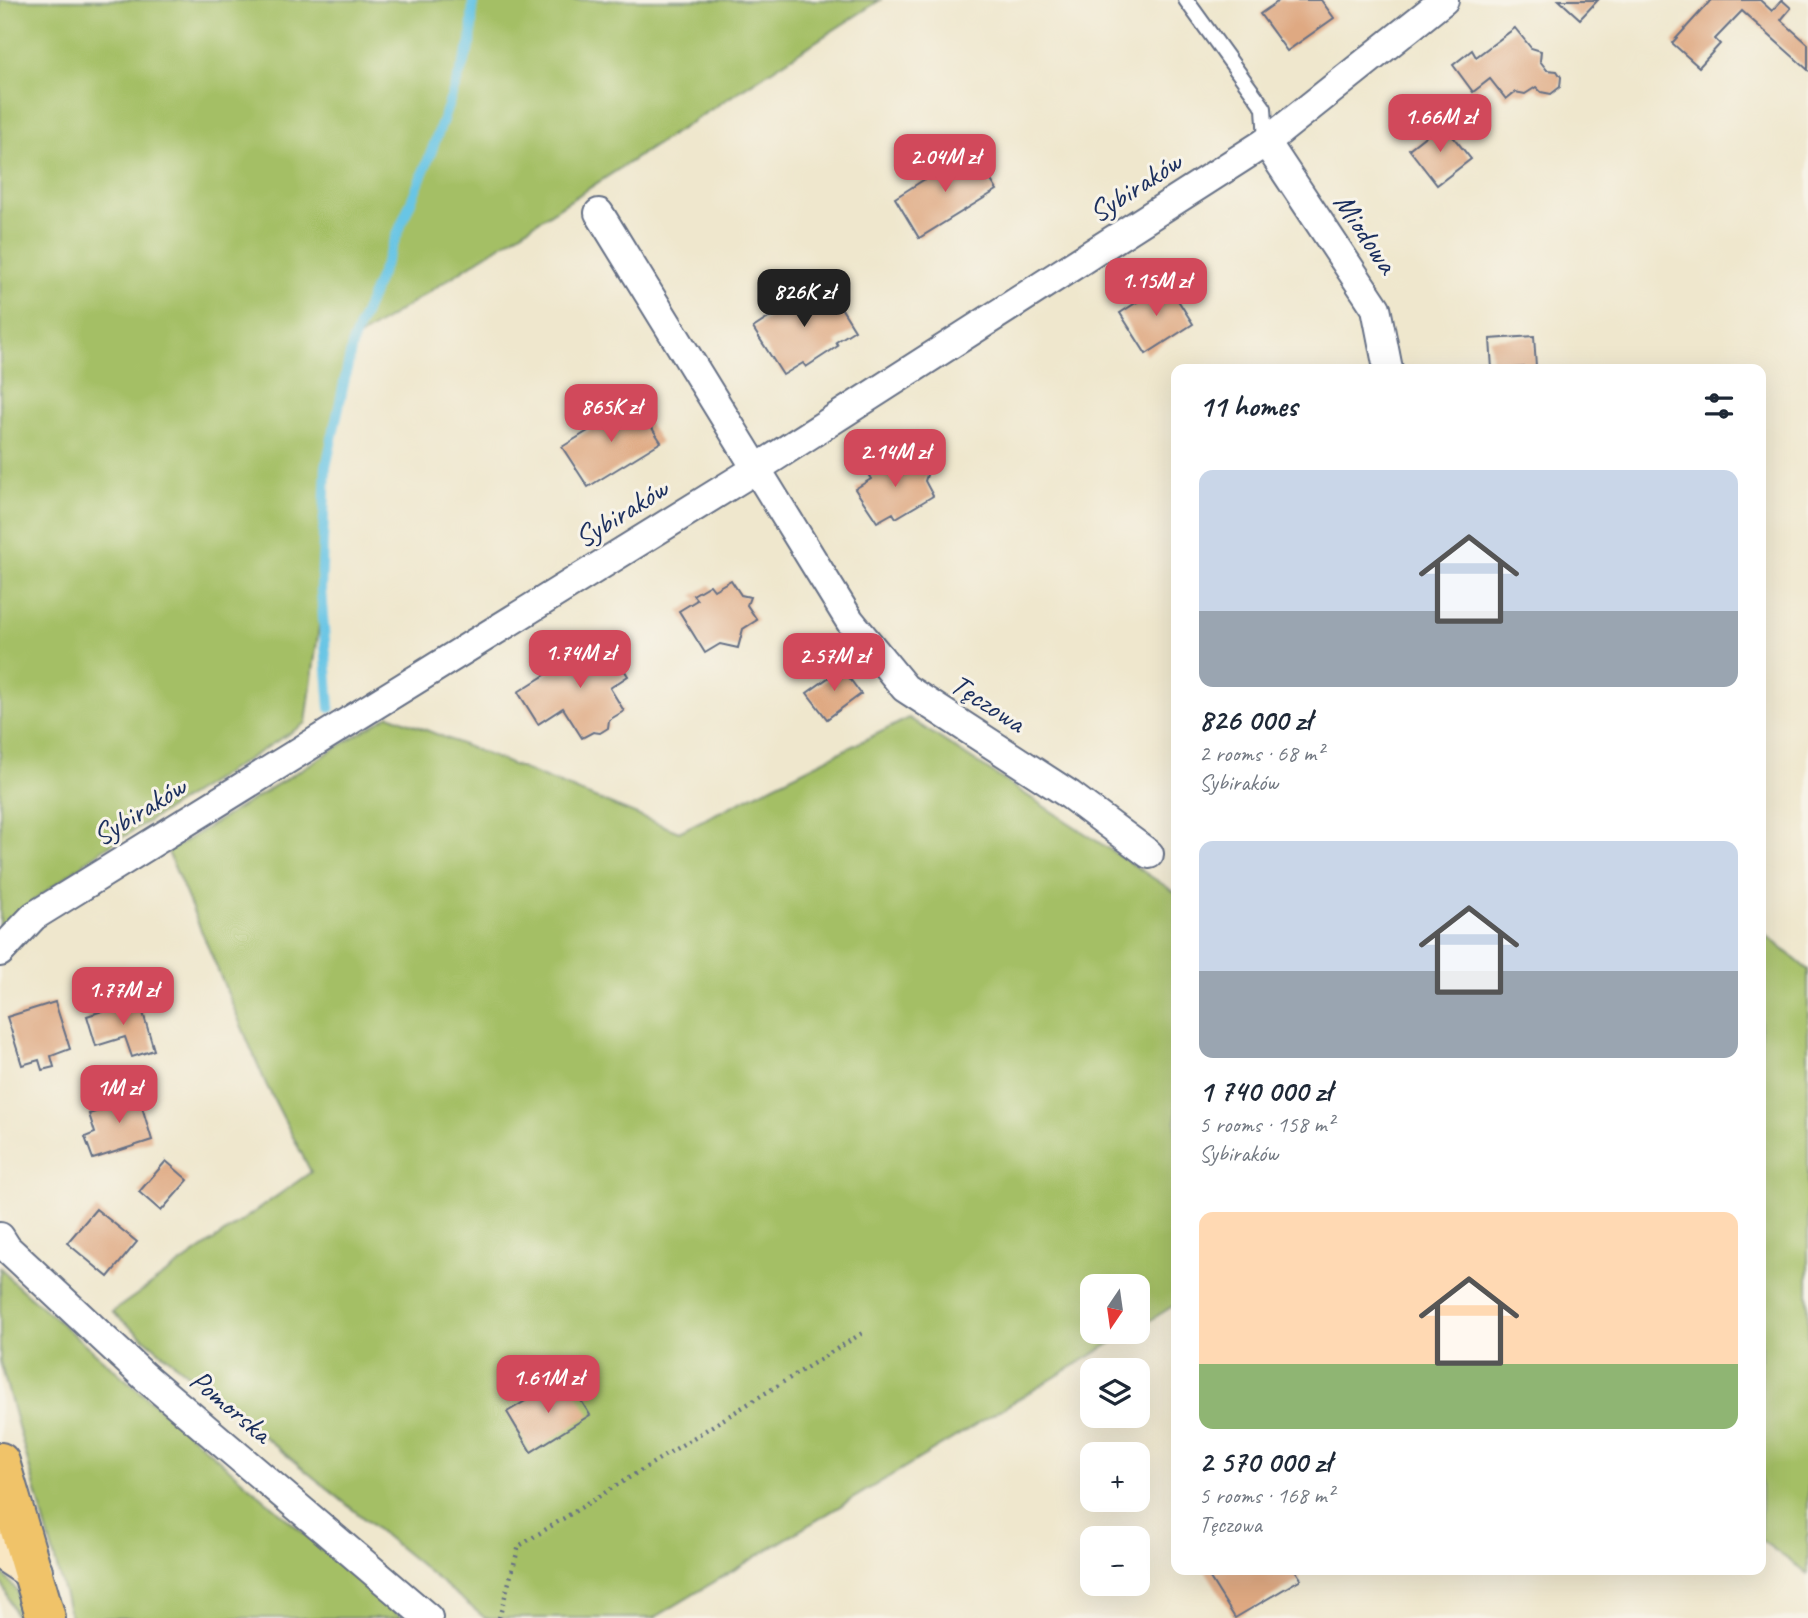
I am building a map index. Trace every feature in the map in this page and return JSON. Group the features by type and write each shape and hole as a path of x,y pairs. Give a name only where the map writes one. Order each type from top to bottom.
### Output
{"main road":[{"path":"0,1462 46,1618"},
{"path":"0,1549 33,1571"}],"street":[{"name":"Sybiraków","path":"0,952 34,916 756,469 1266,142 1444,0"},
{"name":"Miodowa","path":"1266,142 1376,308 1387,364"},
{"name":"Tęczowa","path":"599,213 850,621 905,688 1070,795 1149,854"},
{"name":"Pomorska","path":"0,1237 7,1248 145,1376 428,1618"}],"lane":[{"path":"1186,0 1264,108 1266,142"}],"path":[{"path":"499,1618 519,1546 552,1522 864,1332"}],"green space":[{"path":"0,0 880,0 353,341 326,467 320,619 306,723 99,852 0,926"},
{"path":"389,715 679,832 909,718 1171,890 1171,1307 1150,1320 1150,1274 1080,1274 1080,1344 1110,1344 1087,1358 1080,1358 1080,1362 654,1618 485,1618 112,1312 311,1172 266,1084 168,852"},
{"path":"1766,935 1808,970 1808,1574 1766,1544"},
{"path":"0,1267 13,1282 402,1618 71,1618 0,1361"},
{"path":"0,1569 17,1591 26,1618 17,1618 0,1579"}],"building":[{"path":"1280,0 1321,0 1334,18 1287,51 1260,14"},
{"path":"1559,0 1598,0 1580,19"},
{"path":"1711,0 1760,0 1772,11 1782,0 1791,8 1781,20 1808,44 1808,70 1742,11 1715,39 1720,44 1699,67 1672,43"},
{"path":"1515,28 1531,48 1541,51 1540,61 1547,70 1557,71 1561,77 1560,87 1551,94 1541,92 1536,87 1525,94 1515,92 1506,99 1490,79 1473,92 1453,65 1472,50 1476,57"},
{"path":"1442,123 1471,159 1437,185 1409,149"},
{"path":"972,151 997,190 919,238 895,198 925,179 926,172 937,165 945,167"},
{"path":"825,282 855,330 836,342 838,346 806,367 803,363 783,375 753,328 773,315 771,311 803,291 805,295"},
{"path":"1167,283 1193,324 1146,354 1120,313"},
{"path":"1534,336 1536,364 1492,364 1490,339"},
{"path":"635,402 661,442 588,487 562,447"},
{"path":"906,453 916,467 923,468 927,475 925,481 933,496 896,518 893,513 877,522 855,489 871,479 869,476"},
{"path":"731,580 741,595 750,597 747,605 757,620 743,629 738,648 720,644 705,653 679,611 697,600 693,595 710,585 714,590"},
{"path":"604,638 628,676 610,688 624,711 609,720 608,728 582,738 563,708 538,724 518,692"},
{"path":"842,668 861,694 827,719 807,693"},
{"path":"139,999 154,1050 132,1057 125,1037 96,1046 87,1016"},
{"path":"55,1002 70,1049 51,1056 54,1067 42,1070 39,1060 22,1065 7,1017"},
{"path":"136,1087 152,1140 93,1159 85,1137 95,1133 89,1114 114,1106 111,1094"},
{"path":"166,1161 188,1180 161,1211 139,1192"},
{"path":"96,1209 137,1242 108,1277 67,1243"},
{"path":"569,1381 590,1415 531,1452 507,1412 542,1391 544,1395"},
{"path":"1208,1575 1298,1575 1301,1579 1235,1618"}],"waterway":[{"path":"330,708 321,590 326,467 353,341 429,158 471,43 473,0"}]}
